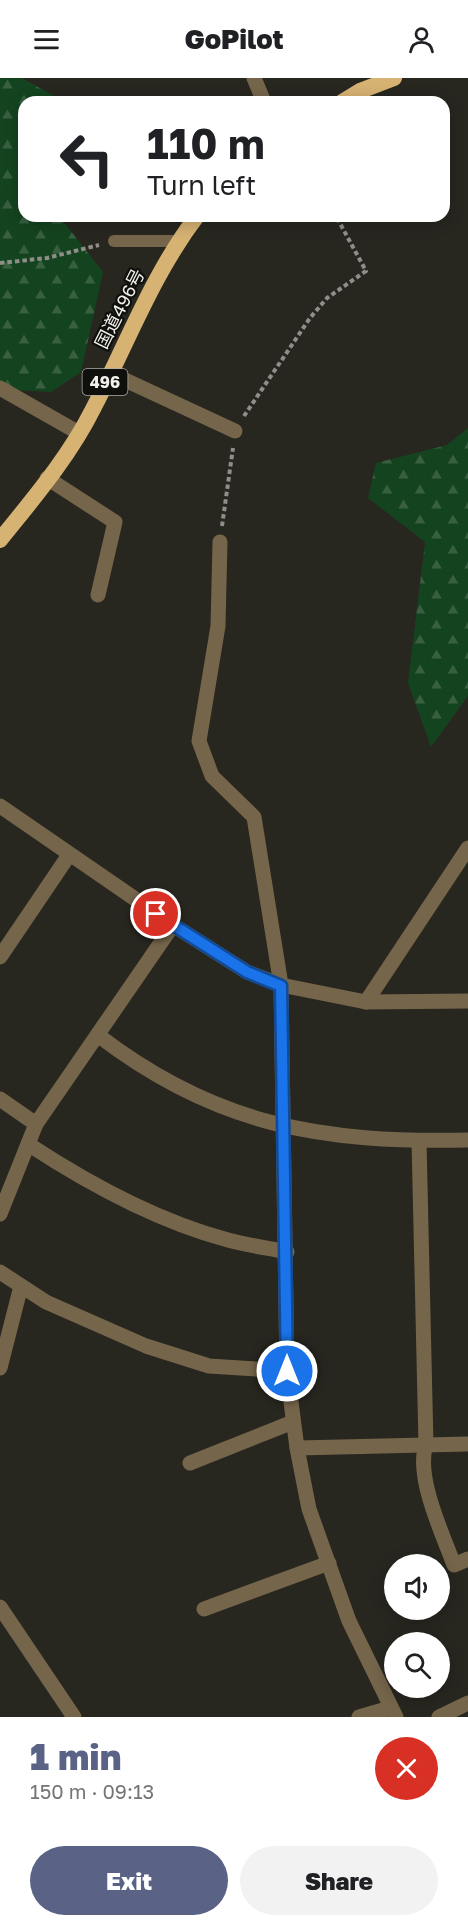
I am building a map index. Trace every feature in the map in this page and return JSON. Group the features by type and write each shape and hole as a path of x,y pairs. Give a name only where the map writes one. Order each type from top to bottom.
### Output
{"highway":[{"path":"352,96 394,78"},
{"name":"国道496号","path":"0,540 47,478 93,410 178,241 192,222"}],"street":[{"path":"254,78 262,96"},
{"path":"110,373 236,431"},
{"path":"0,388 79,433"},
{"path":"47,478 115,522 98,595"},
{"path":"220,542 218,626 198,741 212,776 254,817 281,986 287,1252 287,1371 297,1448 309,1509 349,1621 393,1713 359,1717"},
{"path":"0,806 173,925 247,972 281,986 366,1002 468,1001"},
{"path":"366,1002 463,863 468,848"},
{"path":"0,957 69,855"},
{"path":"0,1214 36,1124 99,1036 173,925"},
{"path":"99,1036 138,1066 182,1091 285,1128 363,1139 468,1140"},
{"path":"0,1100 36,1124"},
{"path":"419,1141 426,1445 421,1458 435,1516 454,1565 468,1559"},
{"path":"28,1144 75,1174 183,1225 228,1240 287,1252"},
{"path":"0,1272 46,1302 146,1346 209,1366 287,1371"},
{"path":"0,1368 21,1286"},
{"path":"190,1463 293,1422"},
{"path":"297,1448 468,1444"},
{"path":"204,1609 329,1563"},
{"path":"0,1608 74,1717"},
{"path":"439,1717 468,1703"}],"lane":[{"path":"114,241 178,241"}],"path":[{"path":"220,542 236,431 310,318 327,298 366,271 339,222"},
{"path":"0,262 46,258 114,241"}],"green space":[{"path":"0,78 22,78 54,96 18,96 18,222 64,222 103,272 81,372 51,392 0,389"},
{"path":"468,428 468,696 431,747 408,683 425,542 368,498 376,463 447,445"}],"route":[{"path":"156,914 247,972 281,986 287,1252 287,1371"}]}
